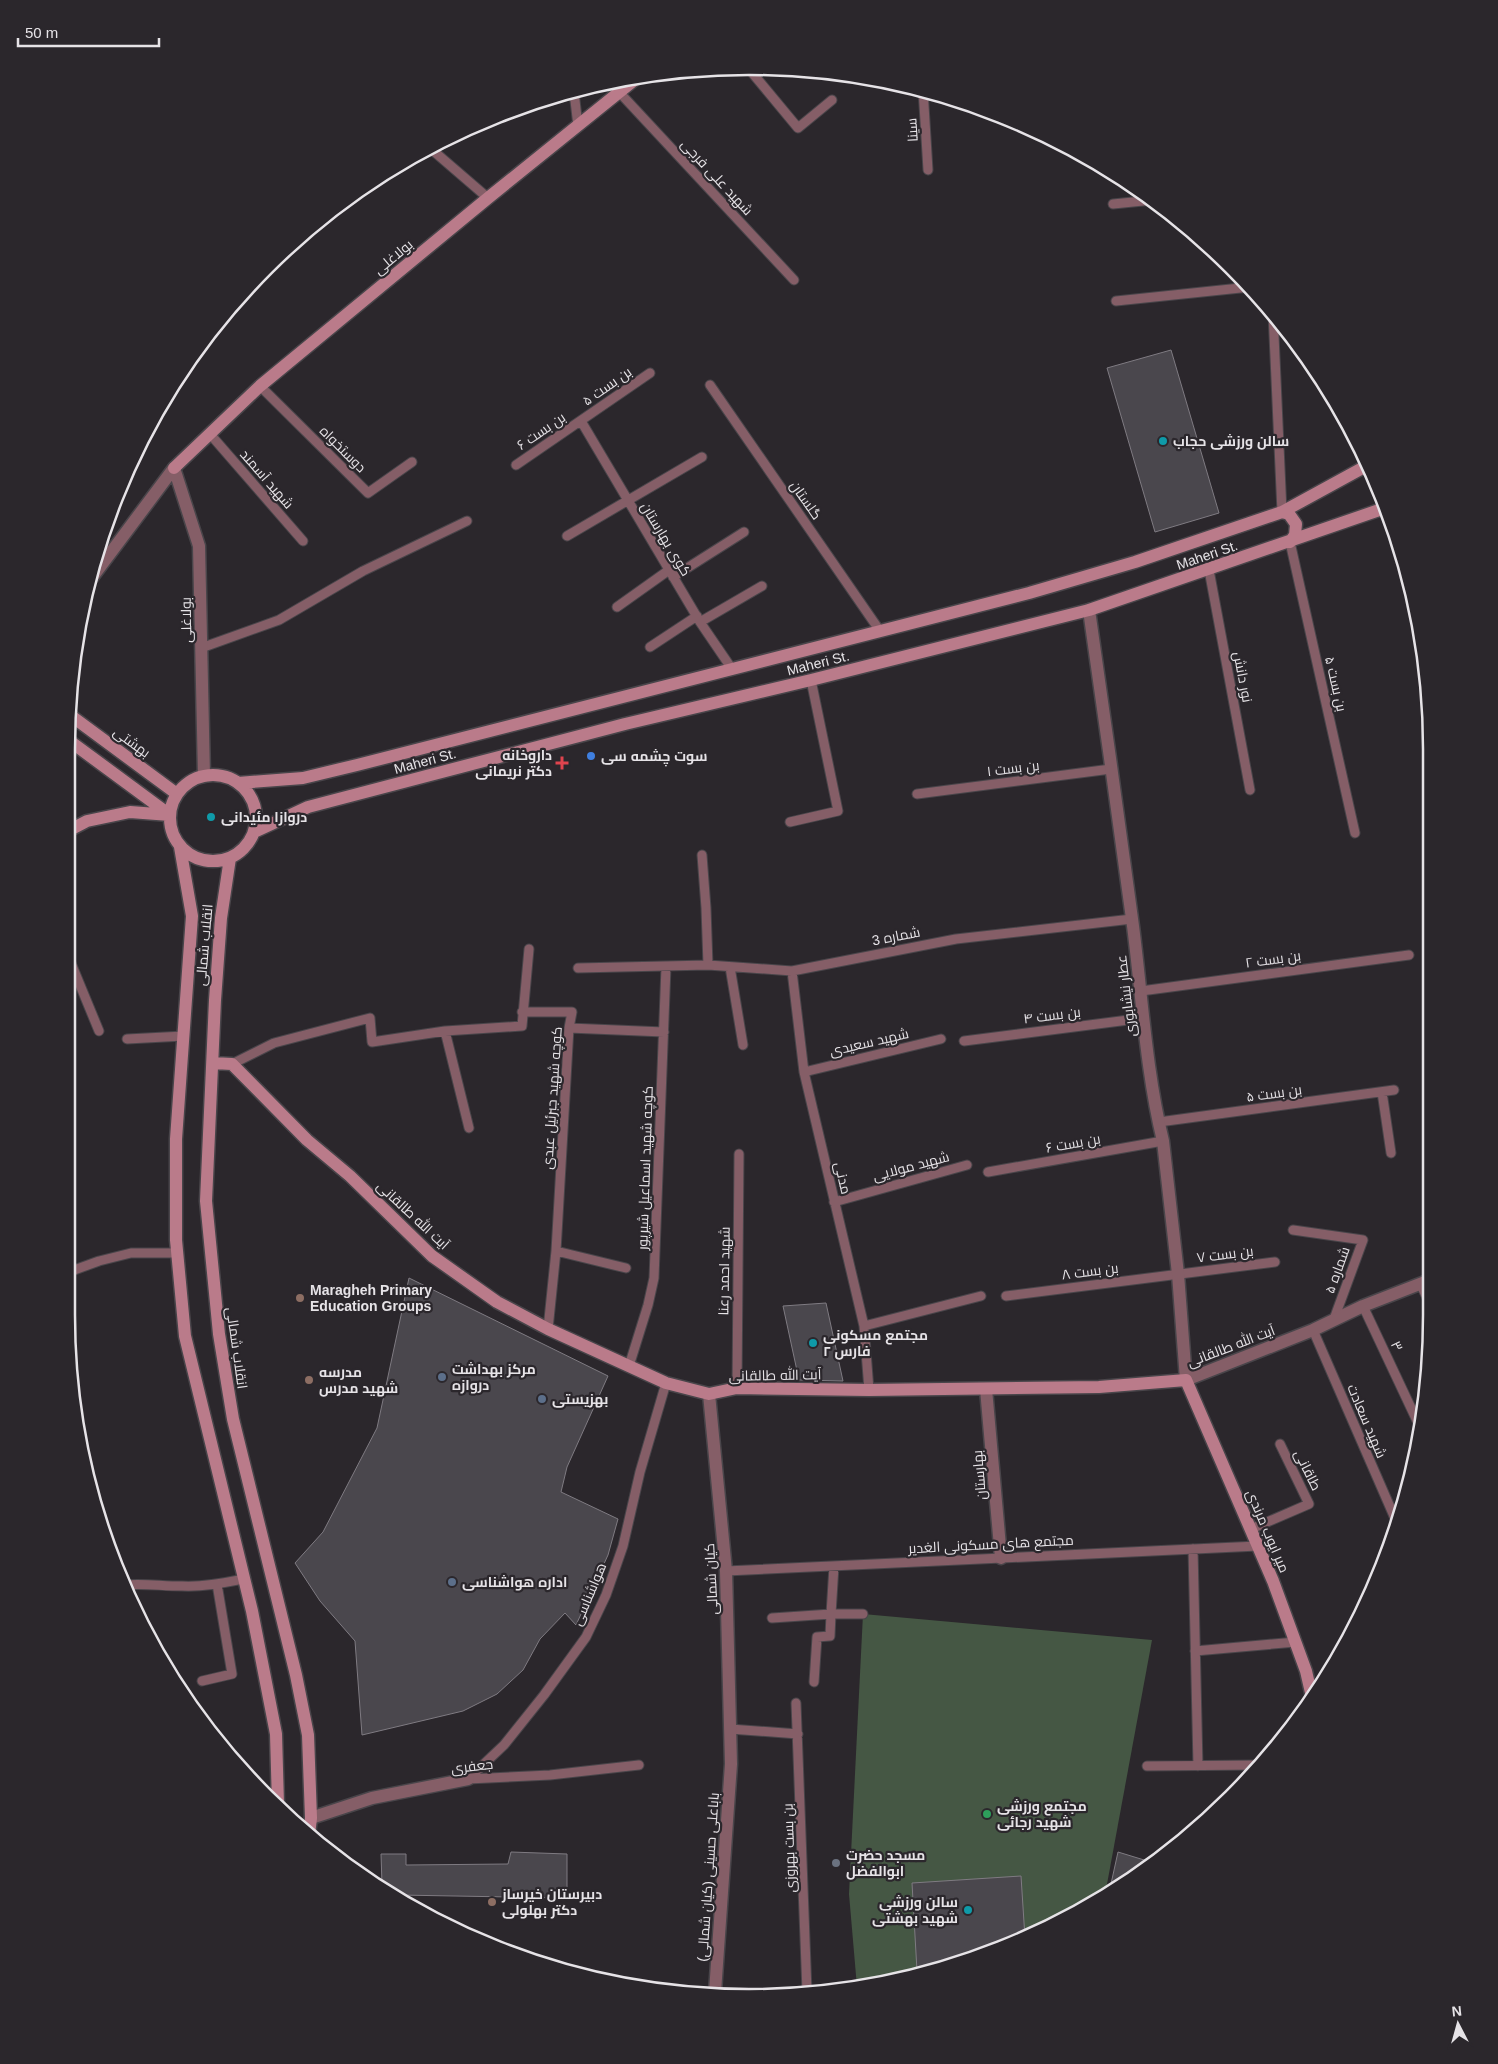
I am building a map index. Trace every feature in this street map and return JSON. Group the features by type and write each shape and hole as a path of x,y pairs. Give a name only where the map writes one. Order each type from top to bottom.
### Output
{"street":[{"name":"بولاغلی","path":"101,566 174,468 260,386 488,198 627,86"},
{"name":"بولاغلی","path":"174,468 199,546 204,776"},
{"name":"Maheri St.","path":"238,783 303,778 1029,593 1135,562 1282,512 1361,469"},
{"name":"Maheri St.","path":"254,832 308,806 616,727 1089,610 1379,510"},
{"path":"1282,512 1289,514 1296,524 1295,535 1290,542"},
{"name":"عطار نیشابوری","path":"1089,610 1158,1122 1163,1140 1178,1274 1186,1380"},
{"name":"بهشتی","path":"76,719 177,794"},
{"path":"75,745 170,815"},
{"path":"216,775 238,783 248,793 254,805 256,818 254,832 248,842 230,858 217,861 191,856 180,847 172,832 170,815 177,794 193,780 204,776 216,775"},
{"path":"75,827 86,821 130,812 170,815"},
{"name":"انقلاب شمالی","path":"180,847 192,916 176,1139 177,1253 185,1336 244,1579 276,1734 278,1797"},
{"name":"انقلاب شمالی","path":"230,858 221,918 214,1000 213,1063 209,1111 206,1201 219,1334 233,1419 296,1675 308,1735 310,1826"},
{"path":"213,1063 232,1064"},
{"name":"آیت الله طالقانی","path":"232,1064 307,1140 350,1176 432,1256 498,1302 548,1329 666,1383 709,1394 737,1388 869,1390 1099,1388 1186,1380 1313,1330 1363,1306 1423,1284"},
{"name":"میر ایوب مرندی","path":"1186,1380 1258,1546 1296,1642 1310,1688"},
{"name":"بهارستان","path":"986,1389 1001,1558"},
{"name":"کیان شمالی","path":"709,1394 726,1571 731,1764"},
{"name":"باباعلی حسینی (کیان شمالی)","path":"715,1988 731,1764"},
{"name":"جعفری","path":"311,1818 372,1798 468,1779"}],"lane":[{"path":"754,75 798,128 832,100"},
{"name":"شهید علی فرجی","path":"620,93 794,280"},
{"path":"575,98 578,126"},
{"name":"سینا","path":"924,98 928,170"},
{"path":"436,153 488,198"},
{"path":"1113,204 1141,201"},
{"path":"1116,301 1241,288"},
{"path":"1274,326 1282,512"},
{"name":"بن بست ۵","path":"580,421 650,373"},
{"name":"گلستان","path":"710,385 880,632"},
{"name":"دوستخواه","path":"260,386 368,493 412,462"},
{"name":"بن بست ۶","path":"516,465 580,421"},
{"name":"کوی بهارستان","path":"580,421 671,574 732,669"},
{"name":"شهید آسمند","path":"210,434 303,541"},
{"path":"567,536 702,458"},
{"path":"201,648 279,620 363,571 467,521"},
{"path":"617,607 744,532"},
{"name":"بن بست ۵","path":"1290,542 1355,833"},
{"name":"نور دانش","path":"1209,570 1250,790"},
{"path":"650,647 762,586"},
{"path":"790,822 838,811 812,680"},
{"name":"بن بست ۱","path":"917,794 1111,769"},
{"path":"702,855 708,965"},
{"name":"شماره 3","path":"578,968 708,965 792,971 956,939 1132,919"},
{"path":"232,1064 274,1043 370,1018 372,1042 445,1031 522,1026 529,949"},
{"name":"بن بست ۲","path":"1141,991 1409,955"},
{"name":"کوچه شهید اسماعیل شیرپور","path":"629,1366 648,1305 654,1278 666,967"},
{"path":"730,967 743,1045"},
{"name":"مدنی","path":"792,971 804,1072 864,1326 869,1390"},
{"path":"75,973 100,1031"},
{"name":"کوچه شهید جبرئیل عبدی","path":"522,1012 572,1012 569,1028 556,1251 548,1329"},
{"name":"بن بست ۴","path":"964,1040 1144,1018"},
{"path":"569,1028 664,1032"},
{"path":"445,1031 469,1128"},
{"path":"127,1039 184,1036"},
{"name":"شهید سعیدی","path":"804,1072 941,1039"},
{"name":"بن بست ۵","path":"1158,1122 1394,1090"},
{"path":"1382,1092 1391,1153"},
{"name":"بن بست ۶","path":"988,1172 1163,1140"},
{"name":"شهید احمد رعنا","path":"737,1388 740,1154"},
{"name":"شهید مولایی","path":"834,1202 967,1165"},
{"name":"شماره ۵","path":"1293,1230 1363,1240 1334,1320"},
{"path":"556,1251 626,1268"},
{"path":"75,1269 99,1260 131,1253 177,1253"},
{"name":"بن بست ۷","path":"1178,1274 1275,1262"},
{"name":"بن بست ۸","path":"1006,1296 1178,1274"},
{"path":"864,1326 981,1296"},
{"name":"۳","path":"1363,1306 1415,1415"},
{"name":"شهید سعادت","path":"1313,1330 1393,1513"},
{"name":"هواشناسی","path":"468,1779 504,1744 544,1695 586,1637 606,1595 623,1546 640,1472 666,1383"},
{"name":"طاقانی","path":"1251,1529 1309,1504 1280,1444"},
{"name":"مجتمع های مسکونی الغدیر","path":"726,1571 1258,1546"},
{"path":"1193,1549 1198,1766"},
{"path":"814,1682 817,1637 830,1636 834,1566"},
{"path":"131,1584 182,1586 217,1584 244,1579"},
{"path":"202,1681 232,1674 217,1584"},
{"path":"772,1618 863,1614"},
{"path":"1195,1650 1296,1642"},
{"name":"بن بست بهروزی","path":"796,1703 807,1986"},
{"path":"730,1728 798,1734"},
{"name":"جعفری","path":"468,1779 550,1776 639,1765"},
{"path":"1147,1766 1250,1765"}],"green space":[{"name":"مجتمع ورزشی شهید رجائی","path":"863,1614 1152,1640 1107,1886 1086,1899 1007,1938 923,1966 856,1980 849,1894"}],"building":[{"name":"سالن ورزشی حجاب","path":"1171,350 1219,513 1155,532 1107,368"},
{"name":"اداره هواشناسی","path":"409,1278 608,1376 567,1467 561,1492 618,1519 608,1555 576,1625 565,1613 540,1639 523,1670 497,1694 463,1711 362,1735 355,1641 320,1601 295,1563 323,1532 377,1428"},
{"name":"مجتمع مسکونی فارس ۲","path":"826,1303 843,1381 799,1380 783,1306"},
{"path":"511,1852 567,1854 567,1898 406,1895 382,1879 381,1854 406,1854 406,1865 508,1864"},
{"path":"1118,1852 1144,1860 1123,1875 1111,1883"},
{"name":"سالن ورزشی شهید بهشتی","path":"1021,1876 1024,1930 966,1953 917,1967 912,1883"}],"place":[{"name":"سالن ورزشی حجاب","path":"1163,441"},
{"name":"سوت چشمه سی","path":"591,756"},
{"name":"داروخانه دكتر نریمانی","path":"562,763"},
{"name":"دروازا مئیدانی","path":"211,817"},
{"name":"Maragheh Primary Education Groups","path":"300,1298"},
{"name":"مجتمع مسکونی فارس ۲","path":"813,1343"},
{"name":"مرکز بهداشت دروازه","path":"442,1377"},
{"name":"مدرسه شهید مدرس","path":"309,1380"},
{"name":"بهزیستی","path":"542,1399"},
{"name":"اداره هواشناسی","path":"452,1582"},
{"name":"مجتمع ورزشی شهید رجائی","path":"987,1814"},
{"name":"مسجد حضرت ابوالفضل","path":"836,1863"},
{"name":"دبیرستان خیرساز دکتر بهلولی","path":"492,1902"},
{"name":"سالن ورزشی شهید بهشتی","path":"968,1910"}]}
